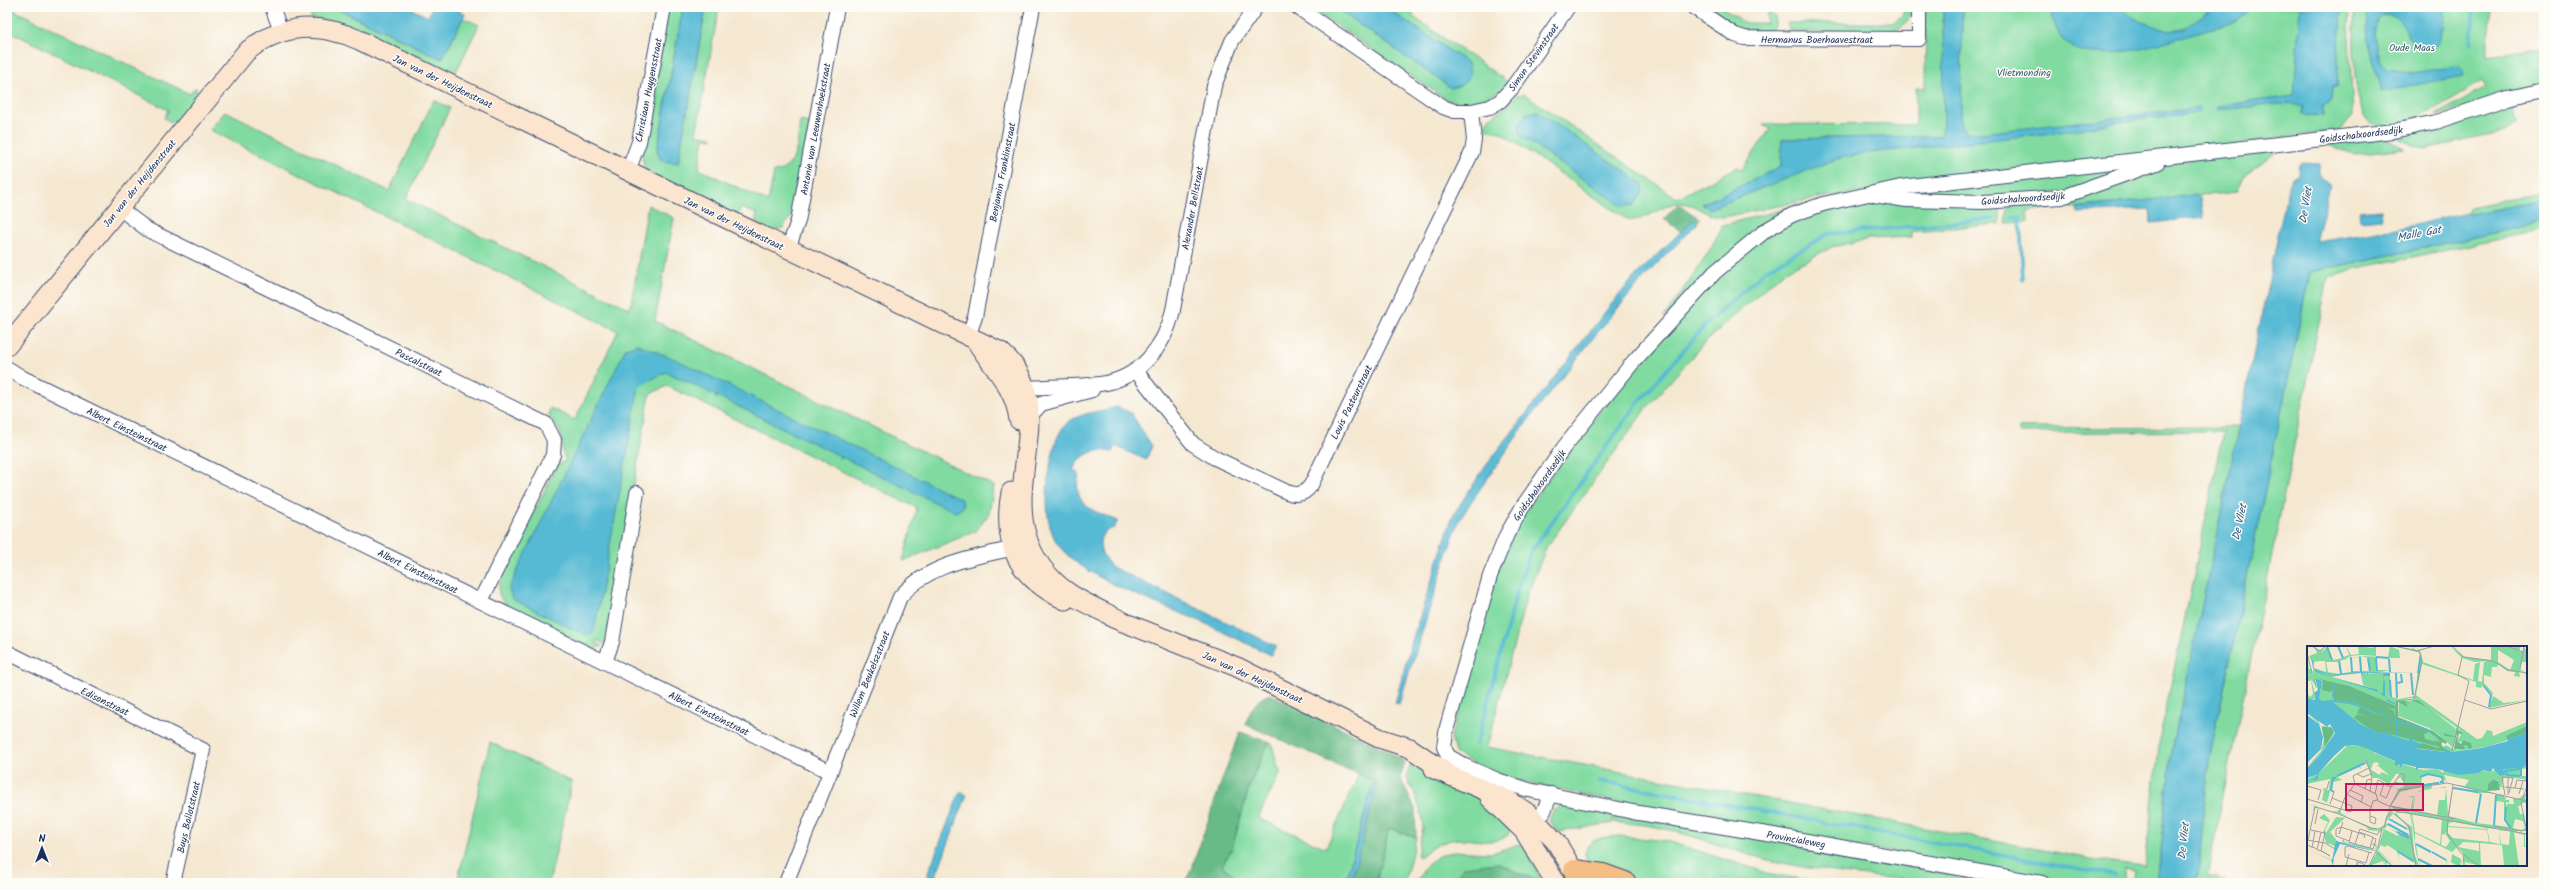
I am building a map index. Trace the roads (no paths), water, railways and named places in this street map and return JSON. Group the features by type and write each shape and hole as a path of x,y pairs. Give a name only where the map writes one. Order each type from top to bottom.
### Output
{"main road":[{"path":"1573,879 1603,875 1626,883"}],"street":[{"path":"272,7 281,31"},
{"name":"Christiaan Huygensstraat","path":"628,171 639,142 664,7"},
{"name":"Antonie van Leeuwenhoekstraat","path":"788,249 798,221 837,7"},
{"name":"Benjamin Franklinstraat","path":"972,339 1033,7"},
{"name":"Alexander Bellstraat","path":"1025,390 1049,386 1101,384 1122,378 1136,370 1155,352 1169,326 1216,80 1235,36 1256,7"},
{"path":"1297,7 1442,106 1454,111 1471,111"},
{"name":"Simon Stevinstraat","path":"1471,111 1490,107 1507,94 1568,7"},
{"name":"Hermanus Boerhaavestraat","path":"1693,7 1735,35 1762,39 1919,39 1919,7"},
{"name":"Jan van der Heijdenstraat","path":"7,346 238,60 256,45 281,31 309,27 344,33 972,339 993,347 1004,356 1016,370 1025,390 1020,445 1010,499 1008,522 1021,546 1022,568 1041,587 1074,604 1124,622 1236,667 1379,738 1409,760 1447,773 1480,789 1530,826 1556,842 1573,879"},
{"name":"Goidschalxoordsedijk","path":"1551,794 1508,784 1479,773 1452,759 1444,747 1447,727 1490,576 1507,534 1535,488 1606,395 1676,312 1715,272 1752,240 1781,221 1823,204 1866,193 1955,180 2393,131 2436,122 2515,96 2544,90"},
{"name":"Louis Pasteurstraat","path":"1136,370 1181,432 1200,450 1287,492 1297,494 1306,491 1314,478 1472,152 1474,140 1471,111"},
{"name":"Goidschalxoordsedijk","path":"1866,193 1907,200 1982,202 2063,196 2174,156"},
{"name":"Pascalstraat","path":"119,208 148,230 546,424 554,436 553,456 481,601"},
{"name":"Jan van der Heijdenstraat","path":"972,339 1006,380 1024,411"},
{"name":"Albert Einsteinstraat","path":"7,368 23,378 830,772"},
{"name":"Alexander Bellstraat","path":"1024,411 1040,404 1093,390 1101,384"},
{"path":"605,662 612,642 637,493"},
{"name":"Willem Beukelszstraat","path":"786,883 900,598 918,580 940,568 1021,546"},
{"name":"Edisonstraat","path":"7,652 203,750"},
{"name":"Buys Ballotstraat","path":"173,883 203,750"},
{"path":"1530,826 1547,806 1551,794"},
{"name":"Provincialeweg","path":"1551,794 1632,812 1793,838 2042,883"},
{"name":"Jan van der Heijdenstraat","path":"1530,826 1542,858 1556,883"},
{"name":"Jan van der Heijdenstraat","path":"1542,858 1573,879"},
{"name":"Jan van der Heijdenstraat","path":"1542,858 1543,875 1547,883"}],"water":[{"path":"334,7 408,7 428,17 432,7 451,7 465,14 442,59"},
{"path":"683,7 706,7 678,163 662,161 657,152"},
{"path":"1334,7 1385,7 1468,63 1470,75 1462,85 1451,88"},
{"path":"1943,7 1962,7 1961,125 1965,132 1982,133 2199,108 2200,112 2119,122 2054,133 1867,153 1839,158 1709,209 1702,204 1781,167 1782,139 1941,136 1944,125"},
{"path":"2051,7 2118,7 2139,21 2169,31 2183,29 2215,7 2252,7 2236,21 2227,25 2136,49 2102,54 2087,52 2068,45 2057,30"},
{"path":"2300,7 2341,7 2337,86 2333,86 2332,100 2323,105 2323,116 2302,114 2303,107 2289,103 2218,110 2217,106 2294,96"},
{"path":"2366,7 2445,7 2444,22 2440,39 2436,45 2430,49 2423,49 2414,45 2396,17 2385,15 2378,19 2375,29 2379,53 2383,66 2386,70 2411,73 2459,66 2462,68 2463,76 2381,91 2368,40"},
{"path":"1537,111 1642,183 1643,191 1634,205 1622,206 1521,136 1519,124 1526,114"},
{"path":"2300,163 2320,164 2320,176 2330,185 2316,242 2396,229 2467,213 2471,214 2544,200 2544,222 2310,272 2209,761 2197,883 2156,883 2172,751 2287,192 2292,177 2299,173"},
{"path":"2195,195 2200,198 2203,217 2151,223 2150,209 2077,213 2076,208"},
{"path":"2381,209 2382,218 2360,220 2359,211"},
{"path":"1694,219 1698,223 1652,269 1605,323 1526,423 1459,521 1399,704 1395,703 1411,644 1453,515 1485,467 1609,307 1638,273"},
{"path":"637,344 677,360 961,499 963,505 960,510 955,512 842,457 839,459 840,456 717,396 716,399 715,395 666,372 639,386 594,632 585,635 512,599 509,588 626,348"},
{"path":"1117,407 1131,413 1152,446 1146,460 1115,446 1112,452 1099,451 1084,456 1076,464 1073,470 1079,473 1077,485 1082,501 1094,511 1118,521 1114,528 1107,531 1100,540 1100,546 1105,558 1114,568 1276,646 1271,655 1200,621 1122,589 1083,567 1068,555 1057,543 1053,535 1048,516 1047,495 1050,466 1058,437 1063,428 1069,422 1078,417 1088,413"},
{"path":"1374,781 1377,782 1351,883 1345,883"},
{"path":"960,792 967,795 933,883 924,883"}],"waterway":[{"path":"2471,44 2474,7"},
{"path":"2013,217 2023,217"},
{"path":"2020,217 2023,280"},
{"path":"1476,745 1519,584 1531,551 1638,403 1708,322 1766,270 1828,234 1994,219"},
{"path":"1599,781 2114,875"}],"park label":[{"name":"Oude Maas","path":"2412,47"},
{"name":"Vlietmonding","path":"2024,72"}],"water label":[{"name":"De Vliet","path":"2305,205"},
{"name":"Malle Gat","path":"2419,233"},
{"name":"De Vliet","path":"2239,522"},
{"name":"De Vliet","path":"2183,841"}]}
